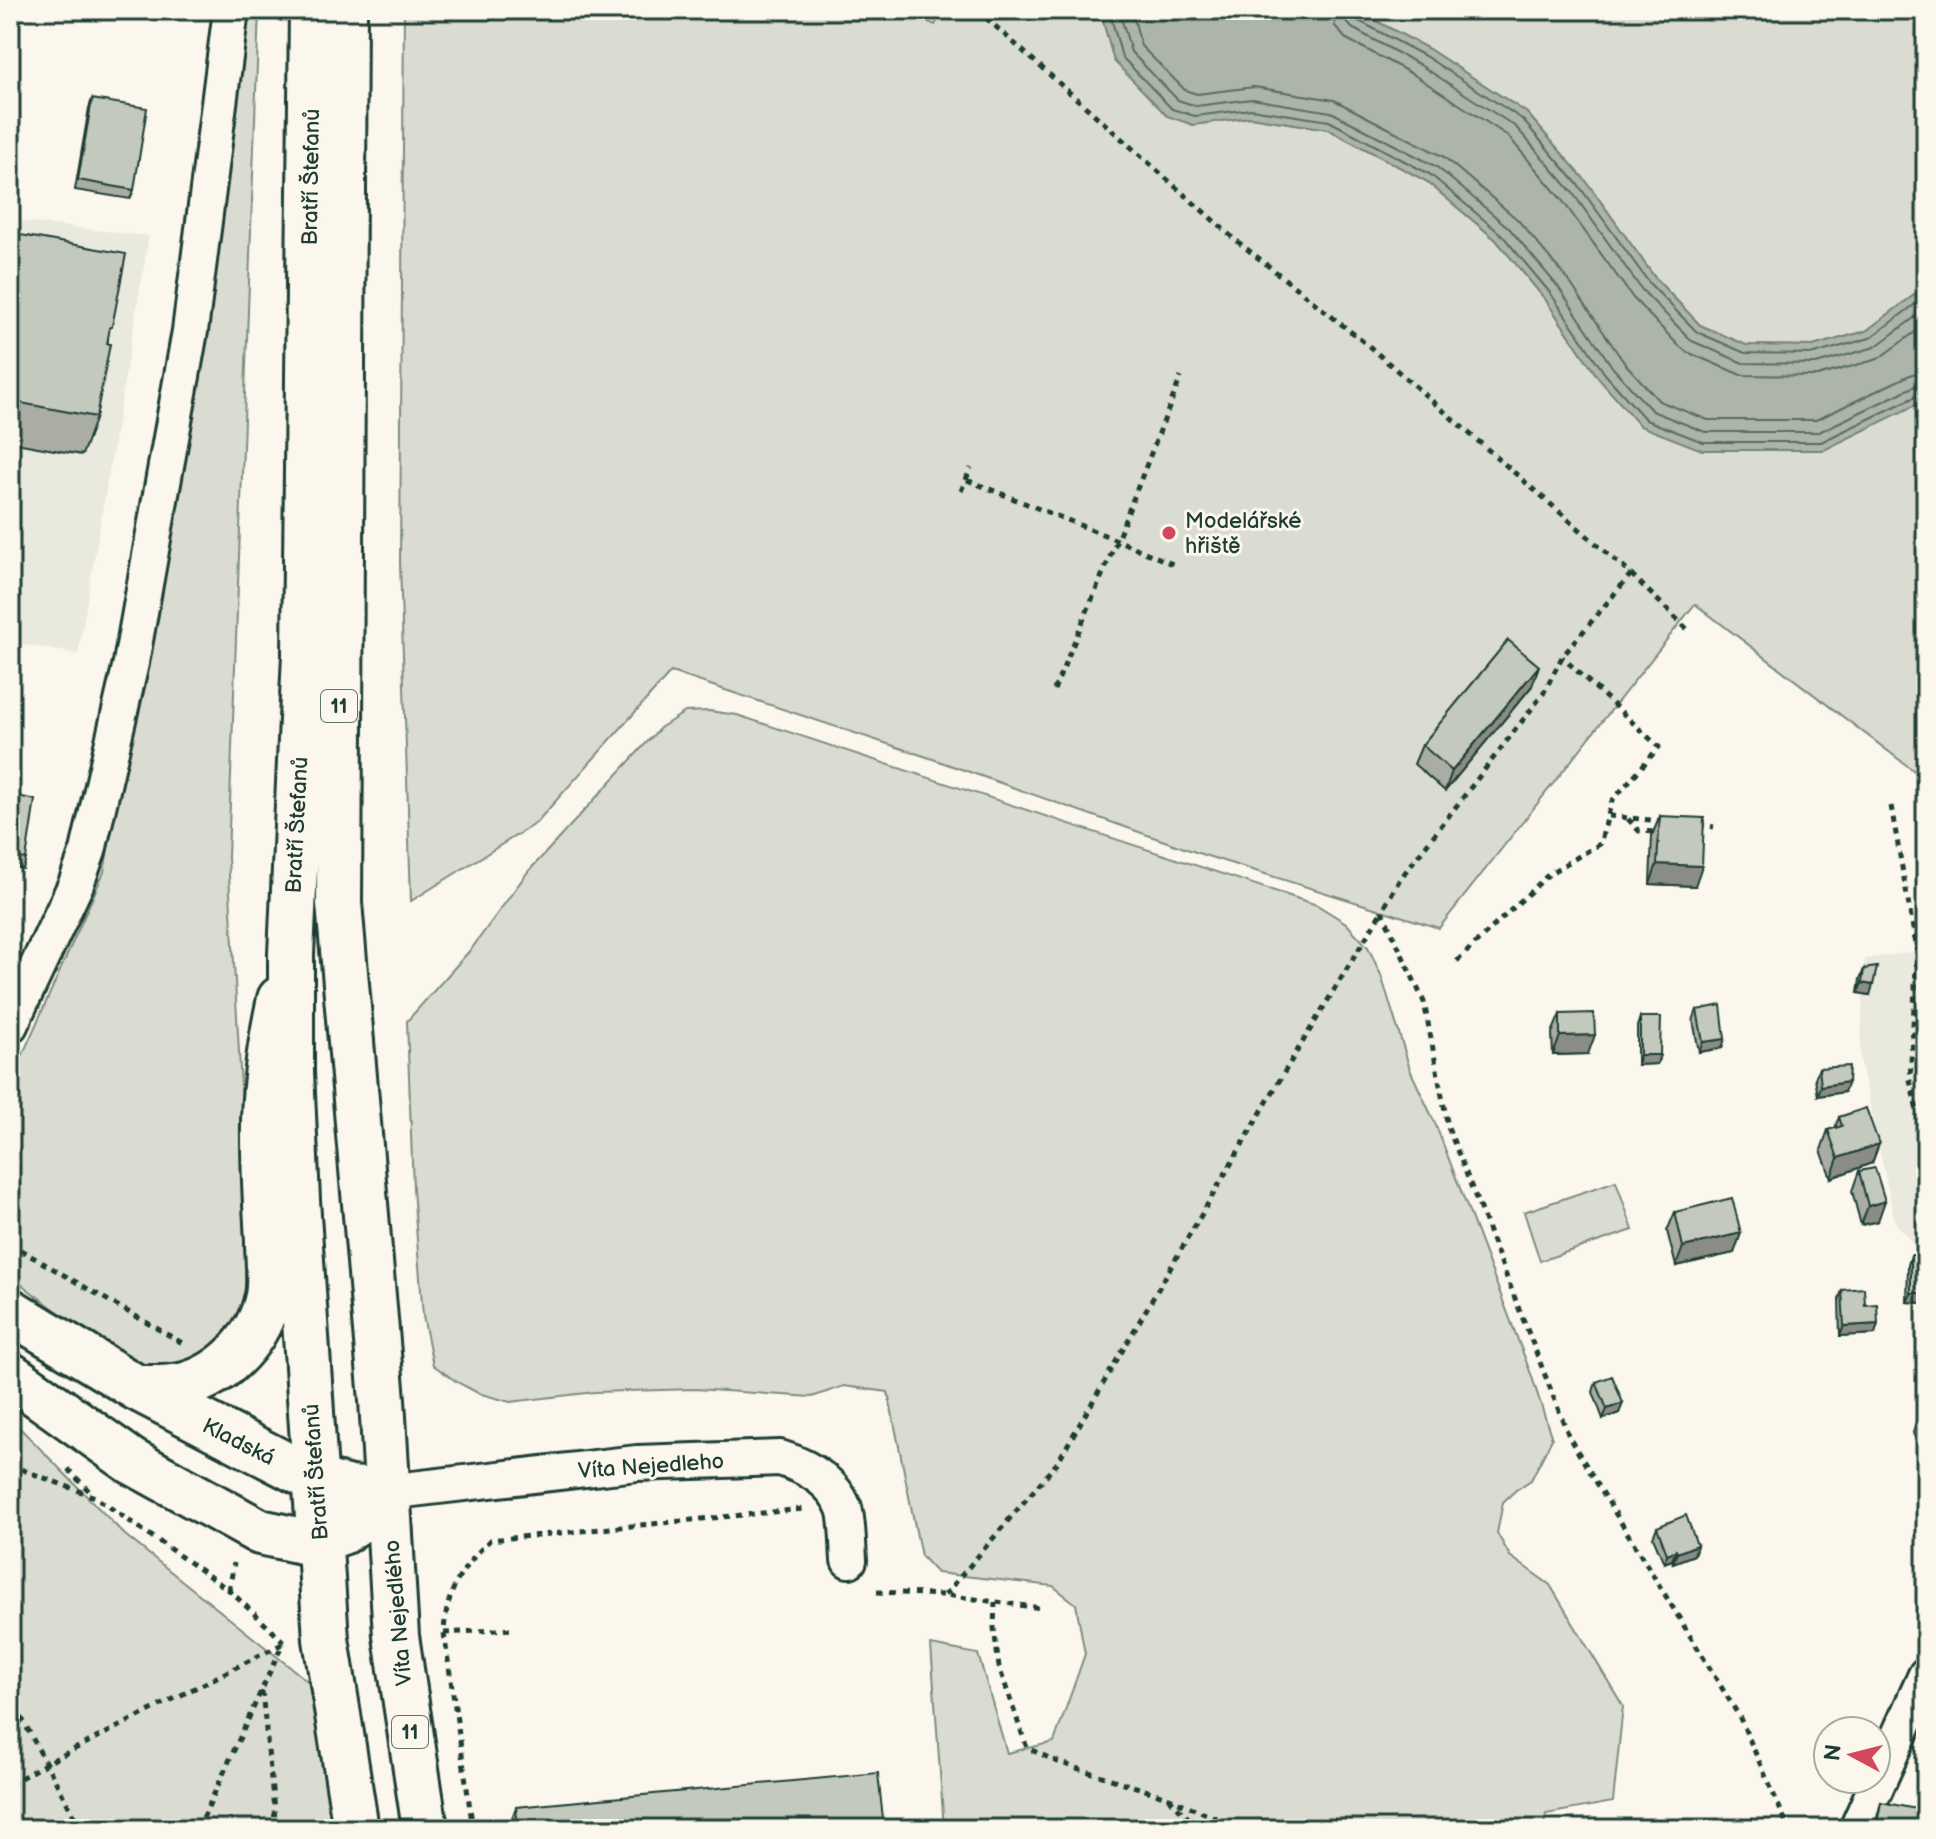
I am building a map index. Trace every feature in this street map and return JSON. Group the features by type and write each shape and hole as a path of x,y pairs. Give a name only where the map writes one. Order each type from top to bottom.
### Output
{"main road":[{"name":"Bratří Štefanů","path":"305,1640 319,1540 291,1072 291,954 305,655 312,10"},
{"name":"Bratří Štefanů","path":"344,10 339,903 382,1400 387,1492"},
{"path":"137,1388 186,1385 205,1377 240,1351 260,1321 269,1293 265,1092 272,1033 291,954"},
{"name":"Kladská","path":"10,1311 137,1388 315,1480 350,1489 387,1492"},
{"path":"10,1375 131,1461 260,1532 302,1541 319,1540 342,1532 367,1515 387,1492"},
{"name":"Víta Nejedlého","path":"387,1492 396,1636 425,1829"},
{"path":"305,1640 356,1829"}],"street":[{"path":"10,1025 76,884 88,851 131,663 190,331 231,10"},
{"name":"Víta Nejedleho","path":"387,1492 637,1463 780,1458 800,1464 817,1474 843,1507"},
{"path":"843,1507 849,1560"},
{"path":"1857,1829 1926,1675"}],"path":[{"path":"977,10 1232,237 1370,347 1631,574 1687,629"},
{"path":"1054,690 1181,377"},
{"path":"961,491 971,468"},
{"path":"967,480 1177,566"},
{"path":"945,1595 1057,1463 1400,879 1543,694 1562,657 1631,574"},
{"path":"1457,961 1550,873 1600,844 1612,801 1659,747 1562,657"},
{"path":"1891,806 1917,951 1910,1080 1926,1151"},
{"path":"1609,816 1671,822"},
{"path":"1628,818 1639,831 1663,832"},
{"path":"1685,824 1714,827"},
{"path":"1382,911 1424,1002 1448,1127 1570,1439 1739,1716 1789,1829"},
{"path":"10,1244 223,1366"},
{"path":"10,1465 95,1497 305,1640"},
{"path":"473,1829 444,1633 445,1612 453,1588 473,1557 490,1540 843,1507"},
{"path":"877,1592 945,1595 1041,1608"},
{"path":"995,1602 994,1628 999,1667 1027,1748 1058,1762 1167,1797 1242,1829"},
{"path":"444,1633 513,1629"},
{"path":"198,1829 262,1688 305,1640"},
{"path":"10,1784 45,1764 305,1640"},
{"path":"262,1688 276,1829"},
{"path":"10,1696 81,1829"},
{"path":"1167,1797 1199,1829"}],"shaded area":[{"path":"244,10 259,10 228,857 249,1229 249,1278 243,1308 223,1343 192,1366 157,1369 125,1362 10,1276 10,1083 104,872"},
{"path":"404,10 903,10 935,25 942,10 1100,10 1114,61 1193,125 1250,117 1328,129 1426,181 1496,240 1545,299 1599,379 1641,426 1920,404 1926,400 1926,780 1695,604 1439,928 1204,855 930,758 671,672 536,823 411,901 400,563"},
{"path":"1356,10 1926,10 1926,286 1866,331 1813,346 1746,345 1700,325 1656,279 1586,181 1527,113 1429,49"},
{"path":"10,220 149,236 78,654 10,642"},
{"path":"685,712 737,715 1317,905 1346,923 1368,947 1381,975 1411,1072 1435,1123 1531,1374 1552,1439 1531,1480 1503,1502 1497,1533 1510,1556 1550,1585 1623,1706 1613,1802 1546,1814 1543,1829 944,1829 931,1645 978,1654 1007,1753 1054,1742 1085,1654 1076,1604 1053,1586 937,1573 921,1556 888,1392 844,1386 812,1397 695,1389 595,1392 510,1402 478,1393 433,1365 423,1316 413,1189 407,1021 472,948 527,873 660,728"},
{"path":"1926,950 1926,1260 1895,1222 1860,1058 1865,959"},
{"path":"1616,1181 1633,1230 1540,1261 1524,1212"},
{"path":"10,1418 125,1535 310,1683 334,1829 10,1829"}],"water":[{"path":"1100,10 1356,10 1429,49 1527,113 1586,181 1656,279 1700,325 1746,345 1813,346 1866,331 1926,286 1926,400 1824,450 1702,450 1640,426 1599,379 1545,299 1496,240 1426,181 1328,129 1250,117 1193,125 1167,116 1114,61"}],"building":[{"path":"92,99 147,108 134,190 78,180"},
{"path":"10,233 126,254 110,327 107,344 110,344 96,417 10,401"},
{"path":"1508,640 1539,666 1452,771 1422,745"},
{"path":"10,794 35,800 26,859 10,856"},
{"path":"1660,816 1704,818 1702,866 1657,864"},
{"path":"1877,967 1873,985 1862,983 1864,969"},
{"path":"1721,1005 1725,1039 1703,1042 1697,1010"},
{"path":"1594,1013 1595,1035 1560,1036 1560,1014"},
{"path":"1640,1017 1661,1017 1660,1055 1640,1055"},
{"path":"1849,1066 1848,1082 1821,1086 1819,1068"},
{"path":"1866,1108 1879,1144 1838,1158 1828,1130 1842,1126 1839,1117"},
{"path":"1875,1168 1885,1201 1868,1206 1859,1171"},
{"path":"1732,1198 1741,1233 1683,1247 1675,1212"},
{"path":"1911,1255 1926,1255 1926,1293 1911,1293"},
{"path":"1864,1288 1865,1305 1877,1304 1878,1324 1844,1326 1842,1290"},
{"path":"1612,1376 1623,1403 1607,1409 1596,1382"},
{"path":"1926,1419 1926,1446 1916,1423"},
{"path":"1686,1515 1697,1545 1667,1554 1657,1527"},
{"path":"878,1773 884,1829 518,1829 516,1807"},
{"path":"1881,1802 1926,1811 1926,1829 1876,1829"}],"place":[{"name":"Modelářské hřiště","path":"1169,533"}]}
